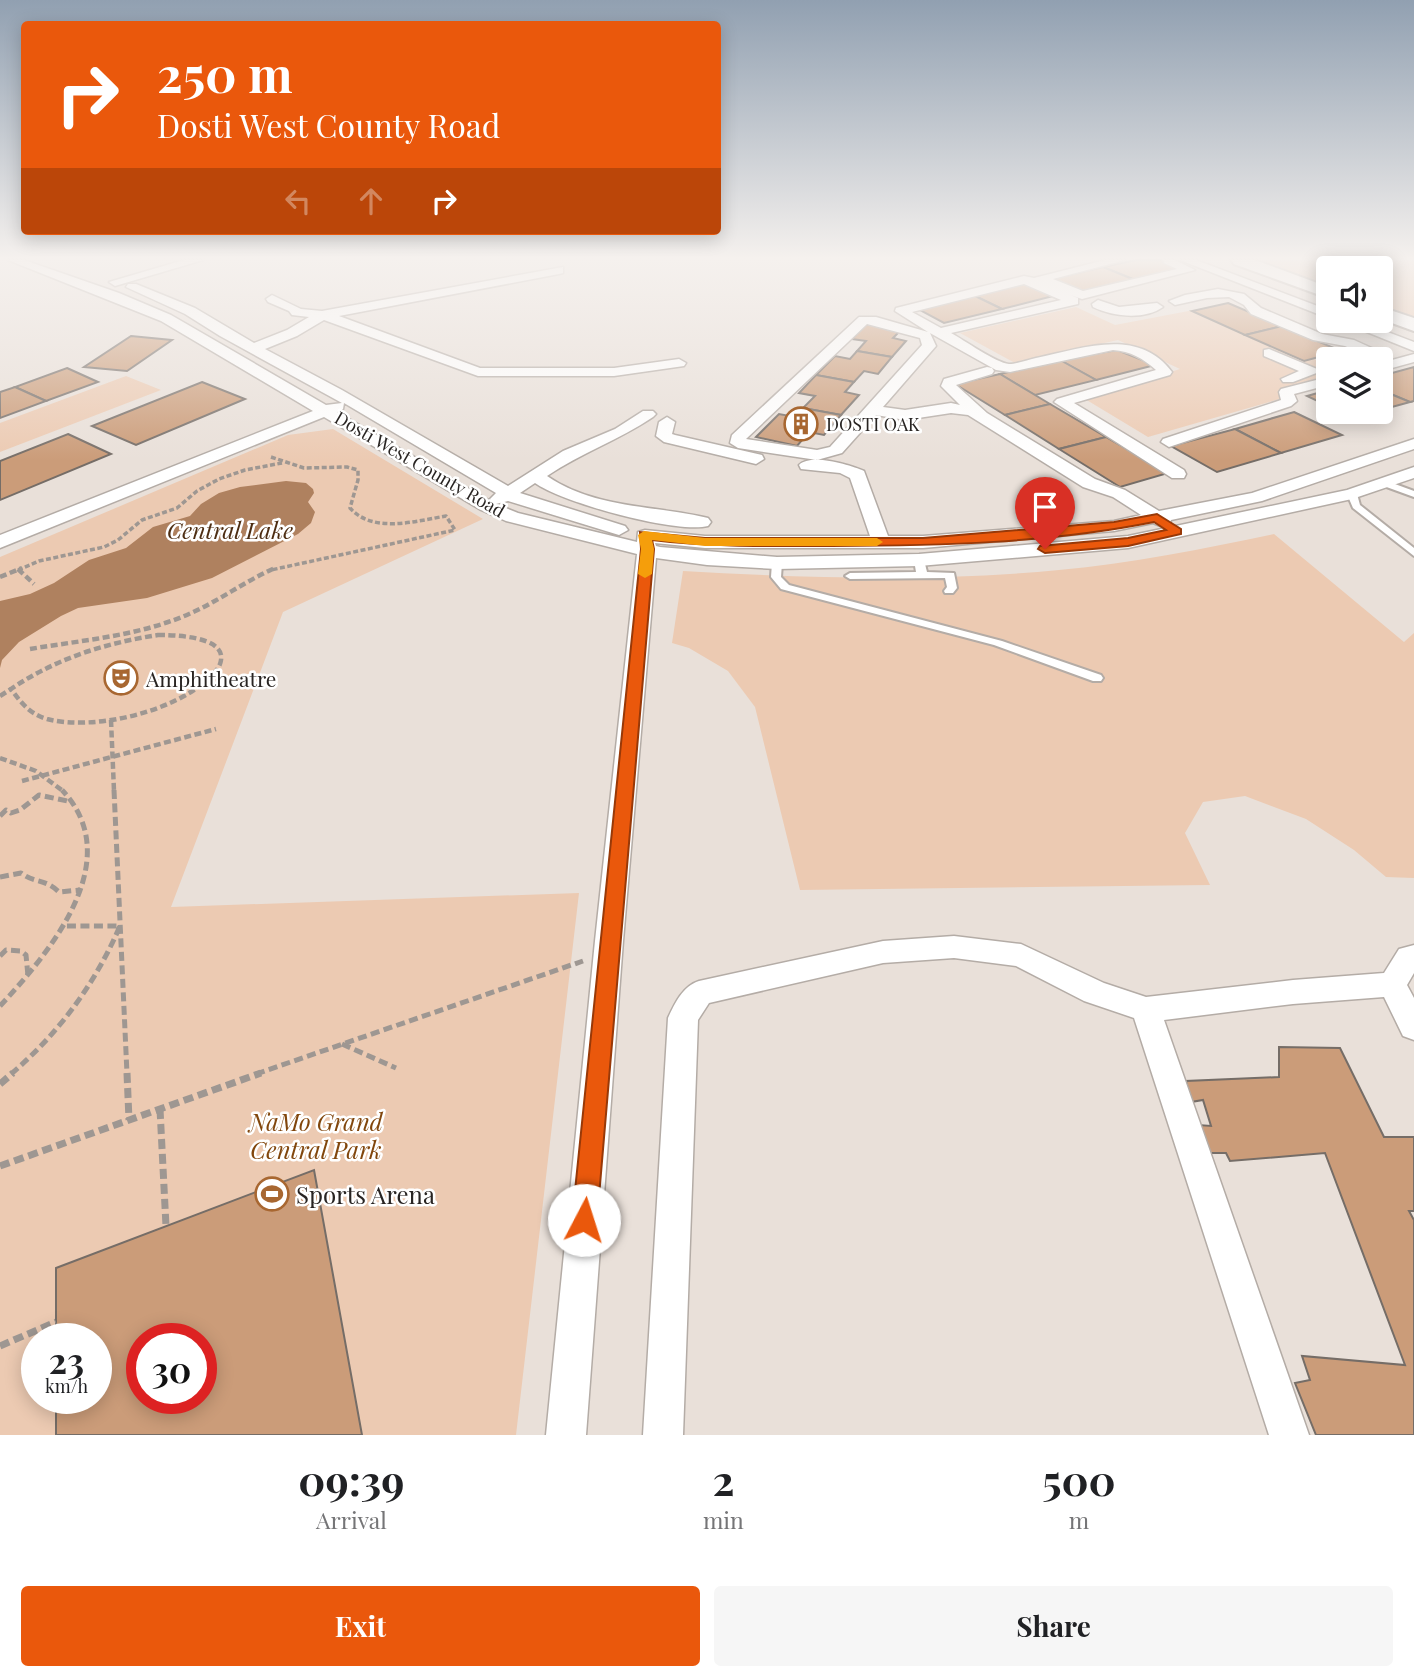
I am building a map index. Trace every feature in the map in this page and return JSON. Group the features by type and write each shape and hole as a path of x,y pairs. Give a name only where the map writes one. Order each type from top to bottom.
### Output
{"street":[{"name":"Dosti West County Road","path":"180,327 487,506 512,517 646,542 707,559 920,567 1128,542 1158,526 1256,497 1414,444"},
{"name":"Dosti West County Road","path":"214,327 344,397 509,494 646,542 923,542 1114,526 1158,526 1352,494 1414,472"},
{"path":"254,348 292,333 298,327"},
{"path":"362,327 478,372 614,372 679,363"},
{"path":"857,327 737,441 749,446 817,455 832,453 929,346 925,335 897,327"},
{"path":"930,327 1001,367 1010,368 1119,346 1153,360 1165,370 1062,402"},
{"path":"939,332 961,327"},
{"path":"1294,327 1318,337 1358,347"},
{"path":"1377,333 1414,347"},
{"path":"203,341 225,334"},
{"path":"1269,353 1312,372"},
{"path":"1393,364 1414,358"},
{"path":"1393,371 1414,365"},
{"path":"987,371 957,378 949,382 948,386 981,415 1089,483 1093,491 1158,526"},
{"path":"1169,442 1286,403 1289,401 1280,386 1281,382 1316,371"},
{"path":"1286,394 1316,385"},
{"path":"1081,387 1047,397 1062,402 1178,474"},
{"path":"1286,394 1298,397 1316,392"},
{"path":"0,542 344,397"},
{"path":"0,528 321,407"},
{"path":"873,410 905,415 951,408 981,415"},
{"path":"487,506 569,454 639,422 648,414"},
{"path":"889,425 981,415"},
{"path":"667,422 664,436 670,439 751,458 843,468 858,475 881,542"},
{"path":"536,476 578,497 646,515 702,523"},
{"path":"1210,489 1230,503"},
{"path":"566,1435 646,542"},
{"path":"663,1435 683,1018 699,993 883,952 954,947 1021,956 1094,992 1146,1010 1293,992 1392,984"},
{"path":"1392,984 1409,957 1414,956"},
{"path":"1392,984 1414,1027"},
{"path":"1146,1010 1289,1435"}],"lane":[{"path":"1384,483 1414,494"},
{"path":"1352,494 1356,506 1414,553"},
{"path":"777,563 776,577 785,587 998,643 1097,678"},
{"path":"850,576 920,567 950,576 952,588 949,591"}],"path":[{"path":"30,649 153,627 187,615 222,598 256,576 278,567 455,530 446,516 384,523 364,520 349,508 351,498 356,493 358,471 347,467 304,468 271,457"},
{"path":"0,577 52,557 104,547 118,540 142,520 177,508 197,491 219,479 252,468 287,462"},
{"path":"18,569 34,584"},
{"path":"119,641 121,633"},
{"path":"0,696 10,688 58,662 119,641 159,635 191,635 211,642 220,654 220,661 212,676 190,693 156,709 111,720 77,722 47,718 19,704 10,688"},
{"path":"111,720 130,1120"},
{"path":"22,781 216,729"},
{"path":"0,758 28,766 59,786 73,802 86,833 88,853 80,890 65,926 28,977 0,1006"},
{"path":"0,816 6,810 11,813 22,811 30,800 40,795 73,802"},
{"path":"0,877 21,873 30,880 47,881 59,892 80,890"},
{"path":"65,926 121,926"},
{"path":"0,1084 52,1036 77,1008 96,979 121,926"},
{"path":"0,956 6,950 21,951 26,955 28,977"},
{"path":"0,1166 608,952"},
{"path":"341,1044 396,1068"},
{"path":"160,1109 166,1226"},
{"path":"0,1346 56,1322"}],"green space":[{"path":"987,327 1240,327 1316,360 1316,388 1148,437 1085,399 1180,369 1118,340 1015,363 960,333"},
{"path":"126,376 161,390 0,452 0,423"},
{"name":"NaMo Grand Central Park","path":"333,429 483,519 283,612 171,907 579,893 516,1435 0,1435 0,557 288,435"},
{"path":"1274,534 1404,642 1414,633 1414,878 1386,877 1354,850 1306,819 1245,796 1203,802 1185,833 1210,885 800,890 755,707 728,671 689,648 672,643 683,571 871,578 1012,574 1140,559"}],"water":[{"name":"Central Lake","path":"286,481 306,483 314,493 308,502 315,512 311,523 298,534 212,578 147,598 78,608 19,642 2,660 0,668 0,601 30,594 54,583 89,560 126,548 153,527 190,516 201,504 219,493 240,487"}],"building":[{"name":"DOSTI OAK","path":"863,327 883,327 901,330 893,338 906,341 892,357 857,351 866,341 852,339"},
{"path":"1227,327 1278,327 1245,335"},
{"path":"1284,327 1332,347 1316,347 1316,358 1304,361 1245,335"},
{"path":"131,336 172,340 127,371 84,367"},
{"path":"1117,350 1155,365 1096,380 1060,360"},
{"name":"DOSTI OAK","path":"857,351 892,357 878,374 864,371 854,382 816,375 835,356 850,359"},
{"path":"1060,360 1096,380 1035,395 1000,374"},
{"path":"1414,367 1414,401 1393,395 1393,373"},
{"path":"67,368 98,382 46,401 15,387"},
{"path":"1000,374 1050,404 1005,415 955,384"},
{"name":"DOSTI OAK","path":"816,375 854,382 845,392 859,395 841,415 803,408 815,396 799,393"},
{"path":"202,382 245,399 136,445 92,426"},
{"path":"15,387 46,401 0,418 0,392"},
{"path":"1316,393 1316,400 1307,396"},
{"path":"1393,395 1410,402 1393,407"},
{"path":"1050,404 1106,437 1059,449 1005,415"},
{"name":"DOSTI OAK","path":"803,408 841,415 824,435 809,432 797,446 756,437 779,414 795,417"},
{"path":"1294,412 1342,435 1281,453 1235,429"},
{"path":"1235,429 1281,453 1217,472 1171,446"},
{"path":"68,434 111,454 0,500 0,461"},
{"path":"1106,437 1168,473 1120,487 1059,449"},
{"path":"1279,1047 1340,1048 1384,1137 1414,1137 1414,1211 1409,1211 1414,1220 1414,1435 1316,1435 1295,1383 1310,1380 1302,1356 1405,1365 1325,1153 1230,1161 1226,1153 1208,1153 1199,1125 1211,1126 1203,1100 1191,1102 1186,1081 1279,1077"},
{"path":"314,1170 362,1435 56,1435 56,1414 112,1414 112,1323 56,1323 56,1268"}],"slow traffic":[{"path":"645,574 648,549 644,535 705,542 877,542"}],"place":[{"name":"DOSTI OAK","path":"801,424"},
{"name":"Amphitheatre","path":"121,678"},
{"name":"Sports Arena","path":"272,1194"}],"route":[{"path":"584,1220 648,549 644,535 705,542 923,542 1114,526 1157,518 1176,531 1128,542 1045,549"}]}
